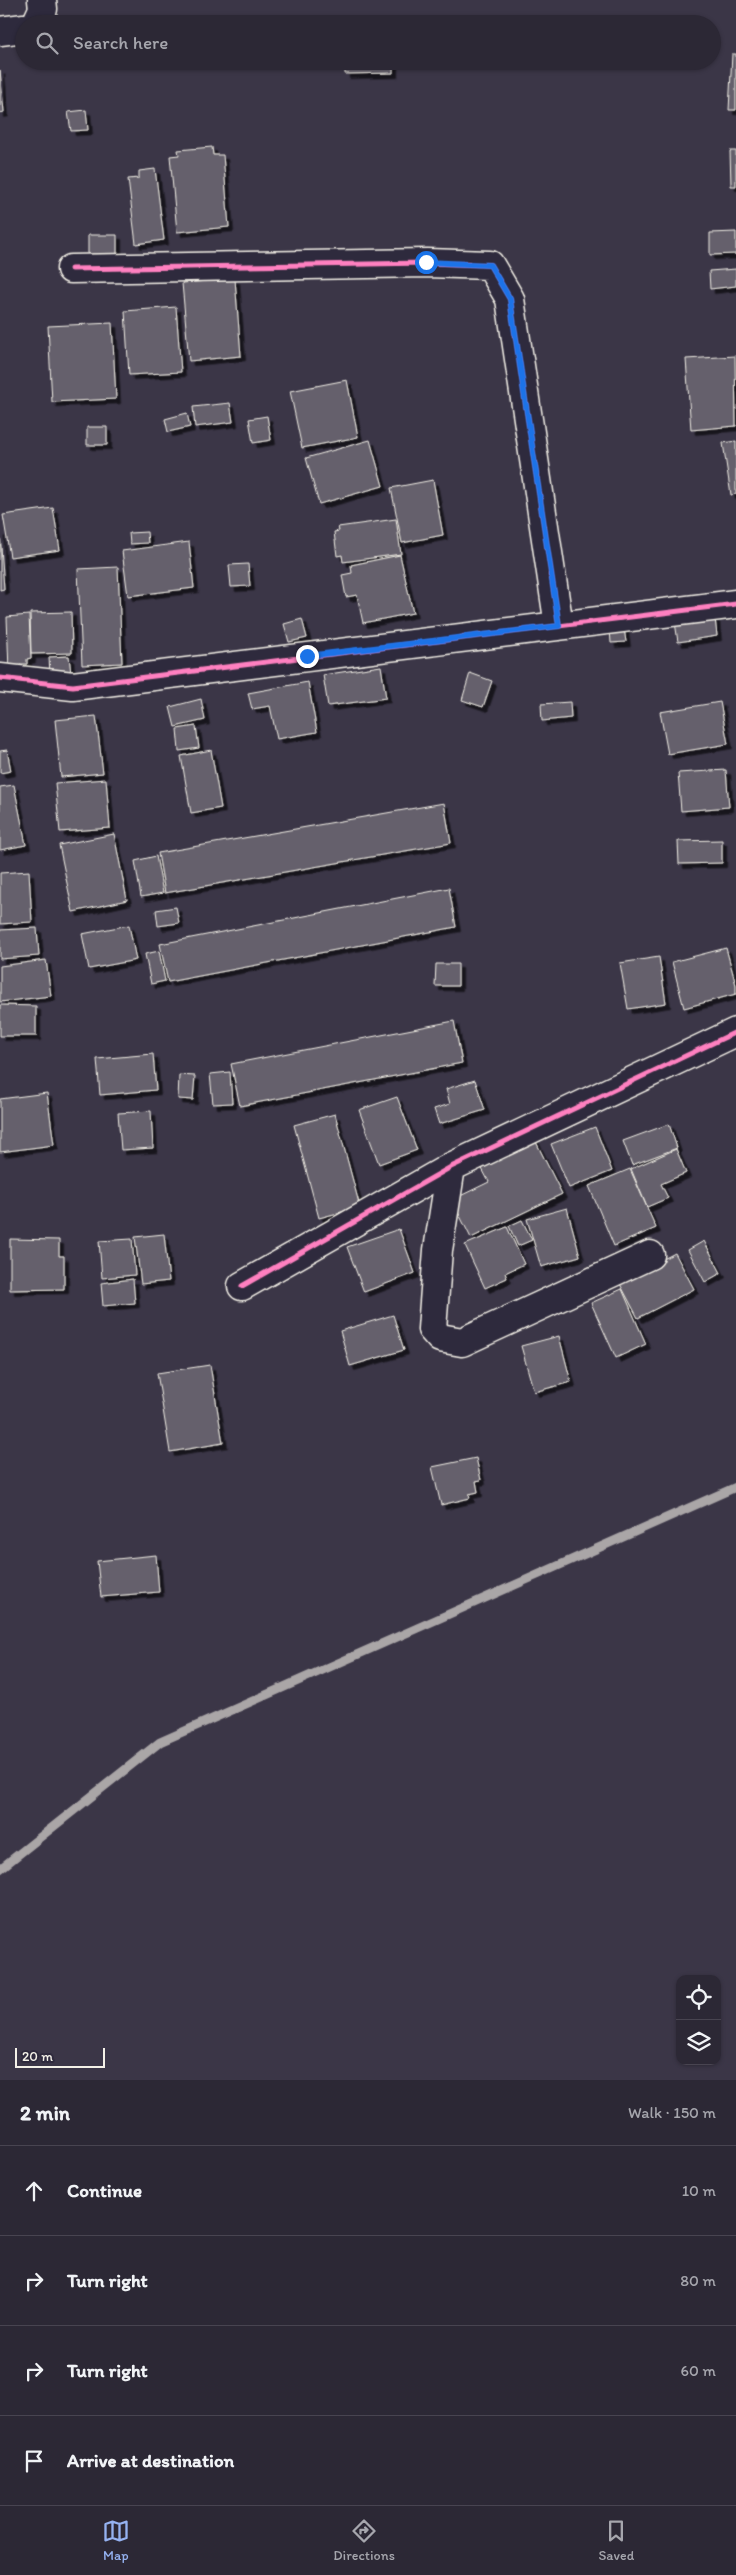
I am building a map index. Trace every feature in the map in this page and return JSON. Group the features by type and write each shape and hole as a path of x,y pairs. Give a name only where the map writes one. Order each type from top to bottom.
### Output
{"street":[{"path":"40,15 43,9 42,0"},
{"path":"0,31 15,29"},
{"path":"72,269 426,262 490,265 510,299 559,626"},
{"path":"0,678 73,686 736,604"},
{"path":"242,1286 451,1167 736,1032"},
{"path":"451,1167 438,1250 432,1329 440,1338 462,1342 650,1255"}],"building":[{"path":"732,54 736,54 736,110 729,110"},
{"path":"0,70 4,112 0,113"},
{"path":"345,70 393,70 393,73 345,74"},
{"path":"86,110 88,130 71,131 68,112"},
{"path":"212,147 213,155 223,155 229,227 177,232 170,156 179,155 178,150"},
{"path":"730,151 736,151 736,186 731,186"},
{"path":"155,169 164,240 136,244 128,179 139,178 139,171"},
{"path":"736,232 736,254 710,255 710,233"},
{"path":"88,235 117,235 117,256 88,256"},
{"path":"736,269 736,286 710,289 709,271"},
{"path":"235,279 241,356 189,361 182,283"},
{"path":"176,307 181,372 129,375 125,311"},
{"path":"112,323 116,399 52,402 48,326"},
{"path":"735,356 736,426 691,430 686,359"},
{"path":"347,380 358,437 302,448 290,391"},
{"path":"230,403 233,422 195,427 193,407"},
{"path":"187,413 190,427 168,432 165,419"},
{"path":"267,416 271,440 253,443 249,419"},
{"path":"87,427 107,427 107,445 87,445"},
{"path":"370,440 383,486 319,504 306,458"},
{"path":"736,441 736,494 731,495 723,443"},
{"path":"433,480 443,535 402,543 391,488"},
{"path":"53,508 60,550 10,557 3,515"},
{"path":"396,519 401,554 343,562 342,555 337,556 334,532 339,531 338,527"},
{"path":"0,532 4,589 0,590"},
{"path":"147,532 148,543 130,544 129,533"},
{"path":"189,542 194,588 128,596 122,551"},
{"path":"400,555 413,613 363,623 357,595 346,597 342,575 352,573 351,565"},
{"path":"248,564 250,586 231,587 229,565"},
{"path":"118,567 122,663 82,665 78,569"},
{"path":"71,612 72,653 31,654 30,613"},
{"path":"29,615 31,658 27,659 27,664 21,664 21,671 9,671 7,617"},
{"path":"715,618 717,636 678,642 675,622"},
{"path":"302,619 307,638 289,642 284,624"},
{"path":"624,628 626,642 611,643 610,629"},
{"path":"69,656 71,674 50,675 49,657"},
{"path":"381,666 386,698 328,706 323,675"},
{"path":"470,673 492,681 483,707 462,700"},
{"path":"308,682 317,732 277,739 270,706 252,709 248,693"},
{"path":"201,699 205,720 175,727 170,707"},
{"path":"570,702 571,718 542,721 541,704"},
{"path":"720,702 728,744 668,754 660,712"},
{"path":"96,716 103,773 61,777 55,720"},
{"path":"196,726 199,748 179,751 177,729"},
{"path":"7,750 11,771 0,773 0,751"},
{"path":"211,750 221,808 191,813 181,756"},
{"path":"726,770 729,807 681,811 678,773"},
{"path":"106,779 110,828 60,832 55,783"},
{"path":"14,785 26,845 0,850 0,787"},
{"path":"444,803 451,843 165,893 158,853"},
{"path":"114,834 127,900 73,912 59,845"},
{"path":"722,840 722,863 679,864 678,841"},
{"path":"156,856 163,893 141,897 135,861"},
{"path":"29,871 32,922 0,924 0,873"},
{"path":"449,888 456,927 168,982 160,944"},
{"path":"176,907 179,923 158,926 156,910"},
{"path":"129,925 136,960 89,969 82,934"},
{"path":"37,928 39,956 0,959 0,930"},
{"path":"726,948 736,985 736,994 684,1008 672,962"},
{"path":"159,951 165,981 151,984 145,954"},
{"path":"659,957 666,1003 628,1009 620,963"},
{"path":"46,960 51,996 0,1002 0,966"},
{"path":"436,964 458,964 458,986 435,986"},
{"path":"0,1005 36,1006 36,1036 0,1036"},
{"path":"454,1021 462,1063 240,1106 231,1064"},
{"path":"153,1054 156,1090 100,1095 97,1059"},
{"path":"230,1072 232,1103 213,1104 210,1074"},
{"path":"179,1075 195,1076 193,1100 178,1099"},
{"path":"475,1080 485,1110 439,1124 434,1109 450,1104 446,1089"},
{"path":"47,1093 54,1145 0,1152 0,1099"},
{"path":"397,1097 417,1150 379,1164 359,1110"},
{"path":"151,1111 153,1148 121,1150 118,1113"},
{"path":"335,1114 360,1207 319,1218 294,1125"},
{"path":"669,1124 677,1148 632,1165 623,1141"},
{"path":"595,1127 612,1171 569,1188 551,1144"},
{"path":"534,1138 562,1194 471,1238 452,1200 489,1182 479,1163"},
{"path":"676,1149 686,1173 661,1184 668,1198 647,1207 631,1169"},
{"path":"630,1169 656,1228 614,1246 589,1186"},
{"path":"567,1208 580,1256 541,1267 527,1219"},
{"path":"522,1220 532,1240 518,1246 509,1226"},
{"path":"507,1227 524,1264 505,1273 507,1278 485,1288 465,1245"},
{"path":"399,1229 415,1273 364,1292 347,1247"},
{"path":"164,1234 169,1281 141,1284 135,1237"},
{"path":"10,1239 59,1240 59,1256 64,1256 64,1289 10,1290"},
{"path":"132,1239 135,1275 102,1278 99,1241"},
{"path":"704,1241 721,1273 705,1282 688,1250"},
{"path":"675,1253 694,1289 638,1318 619,1282"},
{"path":"133,1279 135,1303 103,1306 101,1283"},
{"path":"622,1289 646,1344 616,1358 591,1303"},
{"path":"393,1315 404,1350 350,1366 340,1331"},
{"path":"559,1336 571,1382 534,1392 521,1346"},
{"path":"210,1365 223,1443 170,1452 157,1373"},
{"path":"476,1458 481,1480 476,1481 478,1492 469,1494 470,1498 441,1505 432,1467"},
{"path":"156,1555 159,1592 101,1597 97,1561"}],"waterway":[{"path":"0,1869 160,1742 736,1487"}],"cycle path":[{"path":"71,269 427,263 490,265 510,299 559,626"},
{"path":"0,678 73,686 736,604"},
{"path":"242,1286 451,1167 736,1032"}],"route":[{"path":"307,656 559,626 510,299 490,265 426,262"}]}
